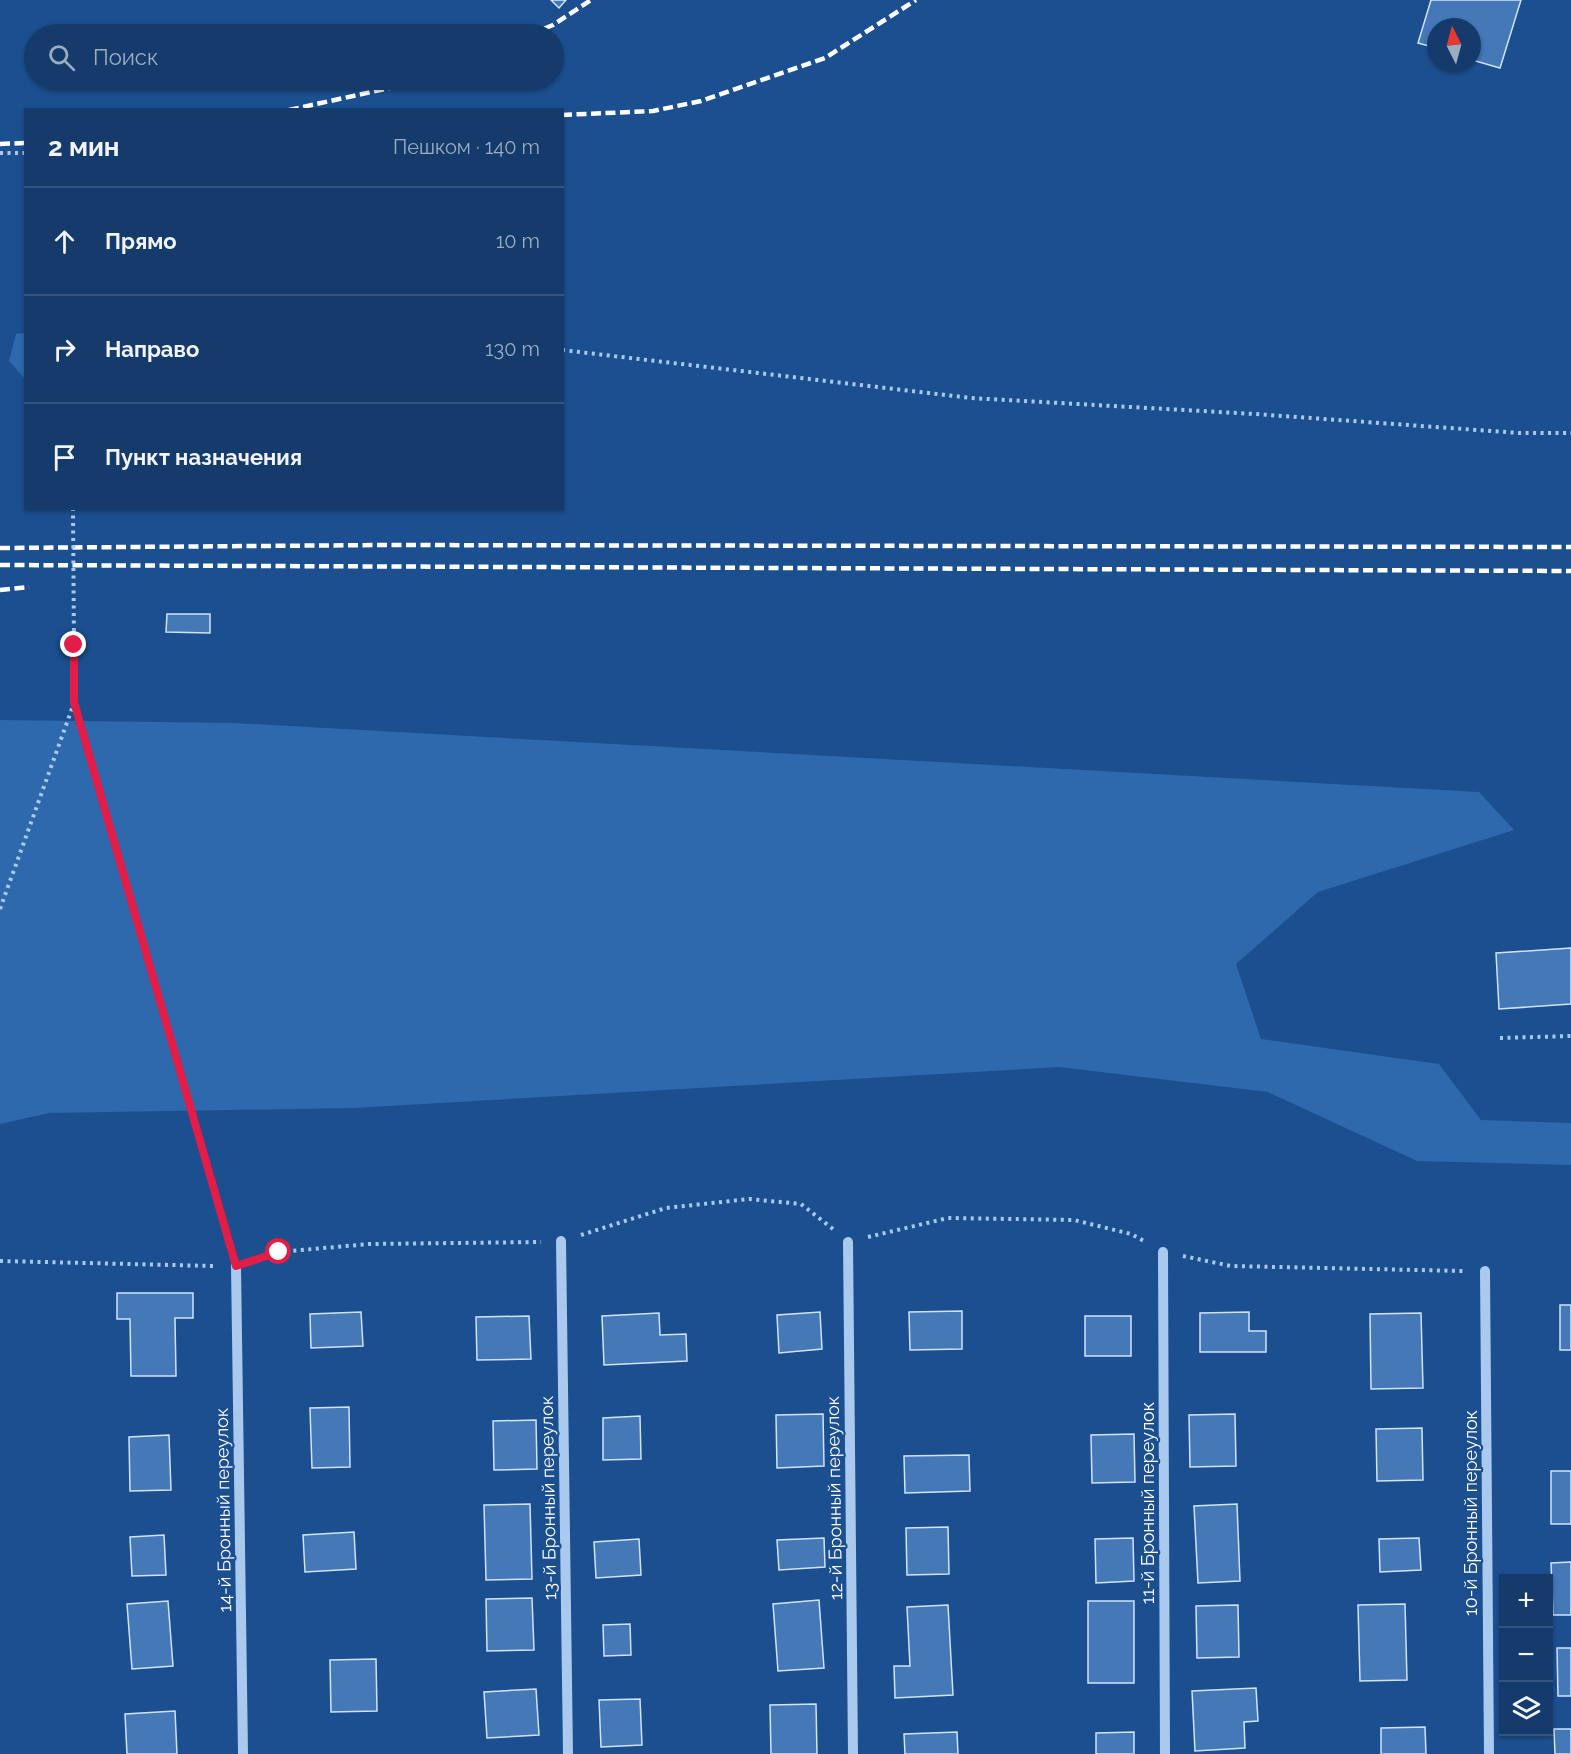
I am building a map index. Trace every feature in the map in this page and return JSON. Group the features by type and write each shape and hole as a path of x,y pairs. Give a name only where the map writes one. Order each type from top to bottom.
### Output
{"street":[{"name":"13-й Бронный переулок","path":"561,1241 568,1754"},
{"name":"12-й Бронный переулок","path":"848,1242 853,1754"},
{"name":"11-й Бронный переулок","path":"1163,1252 1165,1754"},
{"name":"14-й Бронный переулок","path":"236,1266 243,1754"},
{"name":"10-й Бронный переулок","path":"1485,1271 1489,1754"}],"path":[{"path":"0,153 24,153"},
{"path":"564,350 971,398 1255,414 1519,433 1571,433"},
{"path":"73,510 74,702 236,1266"},
{"path":"0,909 74,702"},
{"path":"1500,1038 1571,1036"},
{"path":"0,1261 236,1266 279,1252 369,1244 561,1241 666,1208 749,1199 801,1204 848,1242"}],"shaded area":[{"path":"24,333 24,378 9,361 16,334"},
{"path":"0,720 235,723 1479,792 1514,830 1318,892 1236,964 1261,1039 1439,1064 1481,1120 1571,1123 1571,1165 1417,1161 1268,1092 1059,1067 354,1108 49,1113 0,1124"}],"building":[{"path":"551,0 566,0 559,8"},
{"path":"1431,0 1521,0 1500,68 1481,63 1481,18 1427,18 1427,46 1418,43"},
{"path":"167,614 210,614 210,633 166,632"},
{"path":"1571,948 1571,1004 1499,1009 1496,953"},
{"path":"117,1293 193,1293 193,1318 175,1318 176,1376 131,1376 130,1319 117,1319"},
{"path":"1560,1305 1571,1305 1571,1350 1560,1350"},
{"path":"962,1311 962,1349 910,1350 909,1312"},
{"path":"361,1312 363,1346 311,1348 310,1314"},
{"path":"820,1312 822,1349 779,1353 777,1315"},
{"path":"1249,1312 1249,1331 1266,1331 1266,1352 1200,1352 1200,1313"},
{"path":"659,1313 660,1335 686,1334 687,1361 604,1365 602,1316"},
{"path":"1421,1313 1423,1388 1371,1389 1370,1314"},
{"path":"529,1316 531,1359 477,1360 476,1317"},
{"path":"1085,1316 1131,1316 1131,1356 1085,1356"},
{"path":"349,1407 350,1467 312,1468 310,1408"},
{"path":"823,1414 824,1466 777,1468 776,1415"},
{"path":"1235,1414 1236,1466 1190,1467 1189,1415"},
{"path":"640,1416 641,1459 603,1460 603,1418"},
{"path":"536,1420 537,1469 494,1470 493,1421"},
{"path":"1422,1428 1423,1480 1377,1481 1376,1429"},
{"path":"1134,1434 1135,1482 1092,1483 1091,1435"},
{"path":"169,1435 171,1490 130,1491 129,1437"},
{"path":"969,1455 970,1491 905,1493 904,1456"},
{"path":"1551,1471 1571,1471 1571,1524 1551,1524"},
{"path":"530,1504 532,1579 486,1580 484,1505"},
{"path":"1237,1504 1240,1581 1198,1583 1194,1506"},
{"path":"948,1527 949,1574 907,1575 906,1528"},
{"path":"354,1532 356,1569 305,1572 303,1535"},
{"path":"164,1535 166,1575 132,1576 130,1537"},
{"path":"824,1538 825,1567 779,1570 777,1540"},
{"path":"1133,1538 1134,1581 1096,1583 1095,1539"},
{"path":"1419,1538 1421,1570 1380,1572 1379,1539"},
{"path":"639,1539 641,1575 596,1578 594,1542"},
{"path":"1571,1562 1571,1615 1553,1615 1551,1563"},
{"path":"532,1598 534,1650 487,1651 486,1599"},
{"path":"819,1600 824,1668 778,1671 773,1604"},
{"path":"168,1601 173,1666 132,1669 127,1604"},
{"path":"1088,1601 1134,1601 1134,1683 1088,1683"},
{"path":"1405,1604 1407,1680 1360,1681 1358,1605"},
{"path":"948,1605 953,1695 895,1698 894,1666 910,1666 907,1607"},
{"path":"1238,1605 1239,1657 1197,1658 1196,1606"},
{"path":"630,1624 631,1655 604,1656 603,1625"},
{"path":"1557,1648 1571,1648 1571,1696 1558,1696"},
{"path":"376,1659 377,1711 331,1712 330,1660"},
{"path":"1256,1688 1258,1721 1244,1722 1245,1748 1195,1751 1192,1691"},
{"path":"536,1689 539,1735 487,1738 484,1692"},
{"path":"640,1699 642,1745 601,1747 599,1700"},
{"path":"816,1704 817,1754 771,1754 770,1705"},
{"path":"175,1711 177,1754 127,1754 125,1714"},
{"path":"1425,1727 1426,1754 1381,1754 1381,1728"},
{"path":"1554,1729 1571,1729 1571,1754 1555,1754"},
{"path":"957,1732 958,1754 905,1754 904,1734"},
{"path":"1134,1732 1134,1754 1096,1754 1096,1733"}],"railway":[{"path":"555,24 591,0"},
{"path":"564,115 653,111 701,101 825,58 916,0"},
{"path":"298,108 380,90"},
{"path":"0,144 24,143"},
{"path":"0,548 384,545 1571,547"},
{"path":"0,565 1571,571"},
{"path":"0,590 29,587"}],"route":[{"path":"74,645 74,702 236,1266 279,1252"}]}
